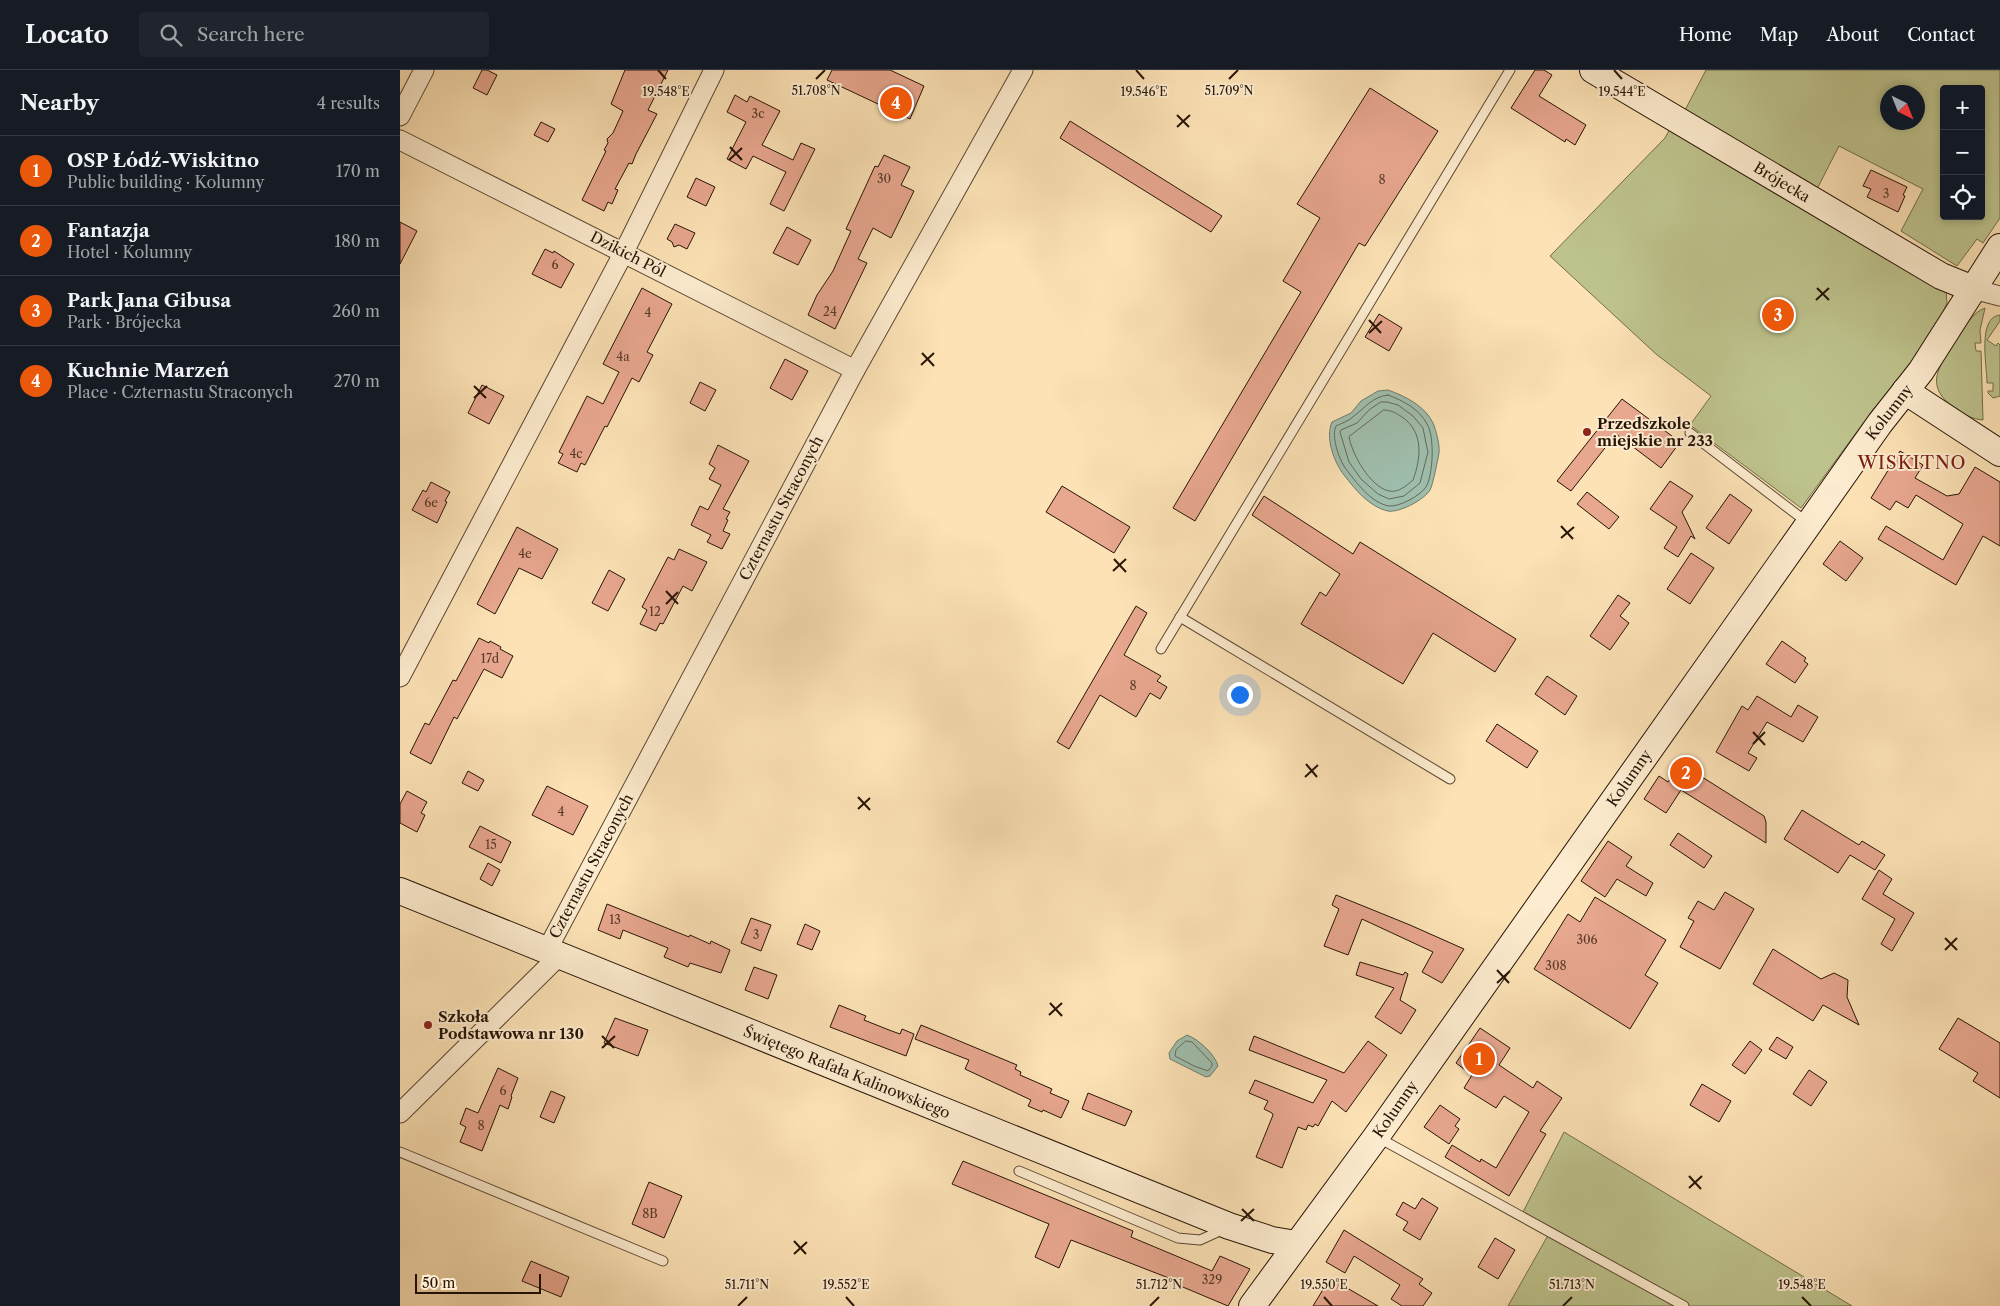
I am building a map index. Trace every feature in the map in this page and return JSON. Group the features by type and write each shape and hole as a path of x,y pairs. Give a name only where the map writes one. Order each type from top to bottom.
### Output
{"street":[{"path":"400,116 424,70"},
{"path":"400,677 624,252 714,70"},
{"name":"Czternastu Straconych","path":"400,1113 554,953 855,370 1023,70"},
{"name":"Brójecka","path":"1593,70 1940,276 1973,289"},
{"name":"Dzikich Pól","path":"400,140 855,370"},
{"name":"Kolumny","path":"1252,1306 1376,1137 1880,422 1926,363 2000,247"},
{"path":"1973,289 2000,296"},
{"path":"1905,392 1996,448"},
{"name":"Świętego Rafała Kalinowskiego","path":"400,891 1229,1226 1272,1240 1296,1244"}],"lane":[{"path":"1161,649 1510,70"},
{"path":"1690,433 1808,523"},
{"path":"1180,617 1450,779"},
{"path":"1376,1137 1684,1306"},
{"path":"400,1152 663,1261"},
{"path":"1019,1171 1178,1238 1200,1240 1229,1226"}],"green space":[{"path":"1706,70 2000,70 2000,218 1983,243 1977,239 1957,266 1901,231 1923,189 1839,146 1817,189 1684,112"},
{"path":"1672,125 1946,291 1947,303 1940,319 1879,410 1875,407 1801,508 1690,425 1711,396 1656,354 1550,256 1665,138"},
{"path":"1985,308 1980,330 1981,343 1975,343 1976,351 1981,351 1983,420 1975,419 1955,408 1939,391 1937,382 1941,365 1946,355 1970,320 1976,313"},
{"path":"2000,315 2000,321 1987,340 1996,346 1998,343 2000,345 2000,396 1993,398 1988,393 1988,391 1993,391 1993,383 1987,383 1985,343 1988,324 1993,318"},
{"path":"1564,1132 1852,1306 1508,1306 1551,1230 1523,1212"}],"water":[{"path":"1388,390 1408,399 1425,412 1434,426 1439,450 1433,483 1427,494 1405,508 1393,511 1381,509 1363,497 1344,475 1337,463 1330,442 1332,422 1351,413 1361,401 1378,391"},
{"path":"1187,1035 1205,1048 1216,1061 1218,1066 1210,1076 1206,1077 1170,1059 1169,1053 1177,1041"}],"building":[{"path":"482,70 487,70 497,75 487,95 473,88"},
{"path":"625,70 668,70 648,110 657,114 632,164 629,163 615,189 618,190 612,204 608,202 604,211 582,200 606,151 604,150 608,143 607,139 613,133 623,111 611,104"},
{"path":"832,70 890,70 924,86 910,119 827,80"},
{"path":"1535,70 1544,70 1552,75 1539,96 1586,125 1575,145 1566,139 1565,142 1511,108"},
{"path":"1370,88 1438,131 1365,246 1359,243 1195,521 1173,508 1301,292 1283,281 1320,218 1297,204"},
{"path":"735,95 747,102 750,96 780,111 762,145 793,160 801,143 815,149 784,211 770,204 786,172 753,156 746,169 727,159 746,122 727,112"},
{"path":"1070,121 1222,216 1211,232 1060,138"},
{"path":"541,122 555,129 548,142 534,135"},
{"path":"884,155 910,167 901,185 914,191 891,238 873,228 858,259 867,263 835,329 808,315 817,295 833,271 851,231 846,229 875,166 878,167"},
{"path":"1871,170 1907,187 1898,212 1867,197 1871,189 1863,186"},
{"path":"696,178 715,187 706,206 687,197"},
{"path":"400,222 417,231 400,264"},
{"path":"675,224 695,233 687,249 679,245 674,247 672,242 667,239"},
{"path":"787,227 811,240 798,265 773,253"},
{"path":"545,249 553,253 554,251 574,264 561,288 532,274"},
{"path":"642,288 672,304 647,352 653,355 639,382 632,378 585,465 581,463 577,472 558,463 563,454 559,452 587,396 603,404 619,372 603,364"},
{"path":"1379,314 1402,328 1389,351 1365,337"},
{"path":"785,359 808,371 792,400 770,388"},
{"path":"700,382 716,390 705,411 690,403"},
{"path":"482,385 504,396 489,424 468,413"},
{"path":"1622,399 1680,442 1661,468 1616,434 1571,491 1557,481"},
{"path":"718,445 749,461 723,509 730,512 723,531 730,534 722,549 707,542 711,535 691,525 700,506 708,510 721,485 709,479 715,468 709,464"},
{"path":"1900,451 1923,465 1915,478 1947,496 1959,494 1975,467 2000,482 2000,546 1983,536 1956,585 1878,539 1886,526 1943,560 1963,524 1916,495 1908,508 1896,501 1890,510 1871,498"},
{"path":"1670,481 1693,496 1682,512 1695,539 1691,536 1678,557 1664,548 1677,527 1650,509"},
{"path":"431,482 450,492 437,523 412,510 423,490 426,492"},
{"path":"1062,486 1130,527 1114,553 1046,512"},
{"path":"1587,492 1619,517 1609,529 1577,504"},
{"path":"1730,494 1752,510 1729,544 1706,528"},
{"path":"1264,496 1353,554 1360,542 1516,639 1495,672 1433,633 1403,684 1301,624 1320,592 1326,596 1340,574 1252,515"},
{"path":"517,527 558,549 542,579 519,568 495,614 477,604"},
{"path":"1840,541 1863,558 1846,581 1823,564"},
{"path":"679,549 707,562 692,591 683,586 663,624 660,623 656,631 640,624 647,610 642,607 668,557 674,560"},
{"path":"1691,553 1714,568 1690,604 1667,589"},
{"path":"609,570 625,579 608,611 592,603"},
{"path":"1618,595 1630,603 1620,616 1629,623 1610,650 1590,636"},
{"path":"1136,606 1147,613 1124,655 1161,676 1157,681 1167,687 1160,699 1150,693 1136,717 1100,695 1069,749 1057,742"},
{"path":"479,638 489,643 490,641 513,656 502,678 484,669 457,719 454,717 431,764 410,753 425,723 429,725 453,680 456,681"},
{"path":"1782,641 1806,658 1804,661 1808,664 1795,683 1766,664"},
{"path":"1547,676 1577,696 1565,715 1535,694"},
{"path":"1757,696 1791,717 1798,705 1818,717 1803,742 1767,722 1748,753 1757,758 1749,771 1716,752 1742,706 1748,710"},
{"path":"1497,724 1538,751 1527,768 1486,741"},
{"path":"1683,765 1764,816 1766,822 1766,843 1681,790 1666,813 1644,799 1659,776 1668,782 1677,769 1681,769"},
{"path":"468,771 484,780 478,791 462,783"},
{"path":"547,786 588,806 573,835 532,815"},
{"path":"407,791 427,802 421,813 425,815 417,832 400,823 400,804"},
{"path":"1802,810 1859,845 1862,841 1885,855 1875,870 1850,855 1838,873 1784,839"},
{"path":"480,826 511,842 501,863 469,847"},
{"path":"1678,833 1712,856 1704,868 1670,845"},
{"path":"1608,841 1632,857 1626,866 1653,883 1646,896 1617,879 1605,897 1581,881"},
{"path":"488,863 500,870 492,886 480,879"},
{"path":"1879,870 1892,879 1883,894 1914,913 1892,951 1881,944 1895,919 1862,899"},
{"path":"1725,892 1754,909 1720,969 1680,947 1694,921 1688,918 1698,901 1714,910"},
{"path":"1336,895 1464,949 1442,983 1422,972 1433,952 1362,919 1348,955 1324,946 1339,909 1332,905"},
{"path":"1595,897 1666,940 1645,975 1658,983 1630,1029 1534,969 1568,914 1580,922"},
{"path":"607,904 689,937 690,935 710,944 711,941 730,950 721,973 690,963 688,967 664,957 668,948 623,930 620,939 598,930"},
{"path":"751,918 771,925 761,951 741,943"},
{"path":"805,924 820,931 812,950 797,944"},
{"path":"1773,949 1821,979 1834,973 1848,980 1847,997 1859,1025 1823,1005 1813,1021 1753,984"},
{"path":"1360,962 1403,975 1405,972 1408,974 1400,1000 1416,1010 1401,1034 1375,1017 1394,988 1356,975"},
{"path":"754,967 777,975 768,999 745,990"},
{"path":"839,1005 866,1016 864,1020 889,1030 900,1034 902,1029 914,1034 906,1056 830,1027"},
{"path":"615,1018 648,1030 638,1056 604,1043"},
{"path":"1958,1018 2000,1043 2000,1098 1973,1081 1978,1073 1939,1049"},
{"path":"921,1025 1017,1065 1015,1069 1021,1072 1020,1075 1052,1089 1050,1093 1069,1101 1061,1118 1028,1106 1031,1100 965,1069 969,1060 915,1039"},
{"path":"1480,1028 1510,1048 1499,1065 1533,1088 1537,1081 1562,1098 1540,1131 1546,1134 1509,1196 1445,1157 1452,1145 1480,1162 1481,1159 1496,1168 1529,1112 1504,1096 1496,1108 1464,1088 1472,1075 1456,1063"},
{"path":"1254,1036 1344,1073 1368,1041 1387,1055 1346,1112 1332,1101 1318,1126 1315,1124 1313,1127 1308,1125 1306,1130 1298,1127 1282,1168 1256,1157 1273,1115 1264,1109 1268,1101 1249,1093 1255,1080 1313,1103 1327,1080 1249,1050"},
{"path":"1777,1037 1793,1047 1786,1059 1769,1049"},
{"path":"1750,1041 1762,1050 1745,1074 1732,1065"},
{"path":"498,1068 518,1078 508,1109 500,1105 482,1151 460,1142 466,1127 460,1124 466,1108 478,1113"},
{"path":"1809,1070 1827,1082 1811,1106 1793,1094"},
{"path":"1702,1084 1731,1101 1719,1122 1690,1105"},
{"path":"551,1091 565,1097 554,1123 540,1117"},
{"path":"1088,1093 1132,1111 1125,1126 1082,1109"},
{"path":"1440,1105 1460,1119 1455,1126 1459,1129 1449,1144 1424,1127"},
{"path":"963,1161 1133,1231 1131,1237 1212,1271 1220,1256 1250,1269 1228,1306 1178,1285 1179,1282 1071,1240 1059,1268 1035,1257 1049,1224 952,1184"},
{"path":"649,1182 682,1196 664,1238 632,1224"},
{"path":"1422,1198 1438,1208 1420,1240 1403,1230 1408,1222 1396,1215 1403,1202 1415,1209"},
{"path":"1344,1230 1423,1279 1419,1284 1432,1293 1423,1306 1402,1306 1391,1299 1400,1285 1354,1256 1345,1273 1326,1262"},
{"path":"1495,1238 1515,1250 1498,1279 1478,1267"},
{"path":"531,1261 569,1277 561,1297 522,1281"},
{"path":"1330,1278 1378,1306 1313,1306"}],"place":[{"name":"Kuchnie Marzeń","path":"896,103"},
{"name":"Park Jana Gibusa","path":"1778,315"},
{"name":"Przedszkole miejskie nr 233","path":"1587,432"},
{"name":"Fantazja","path":"1686,773"},
{"name":"Szkoła Podstawowa nr 130","path":"428,1025"},
{"name":"OSP Łódź-Wiskitno","path":"1479,1059"}],"district":[{"name":"WISKITNO","path":"1912,463"}]}
